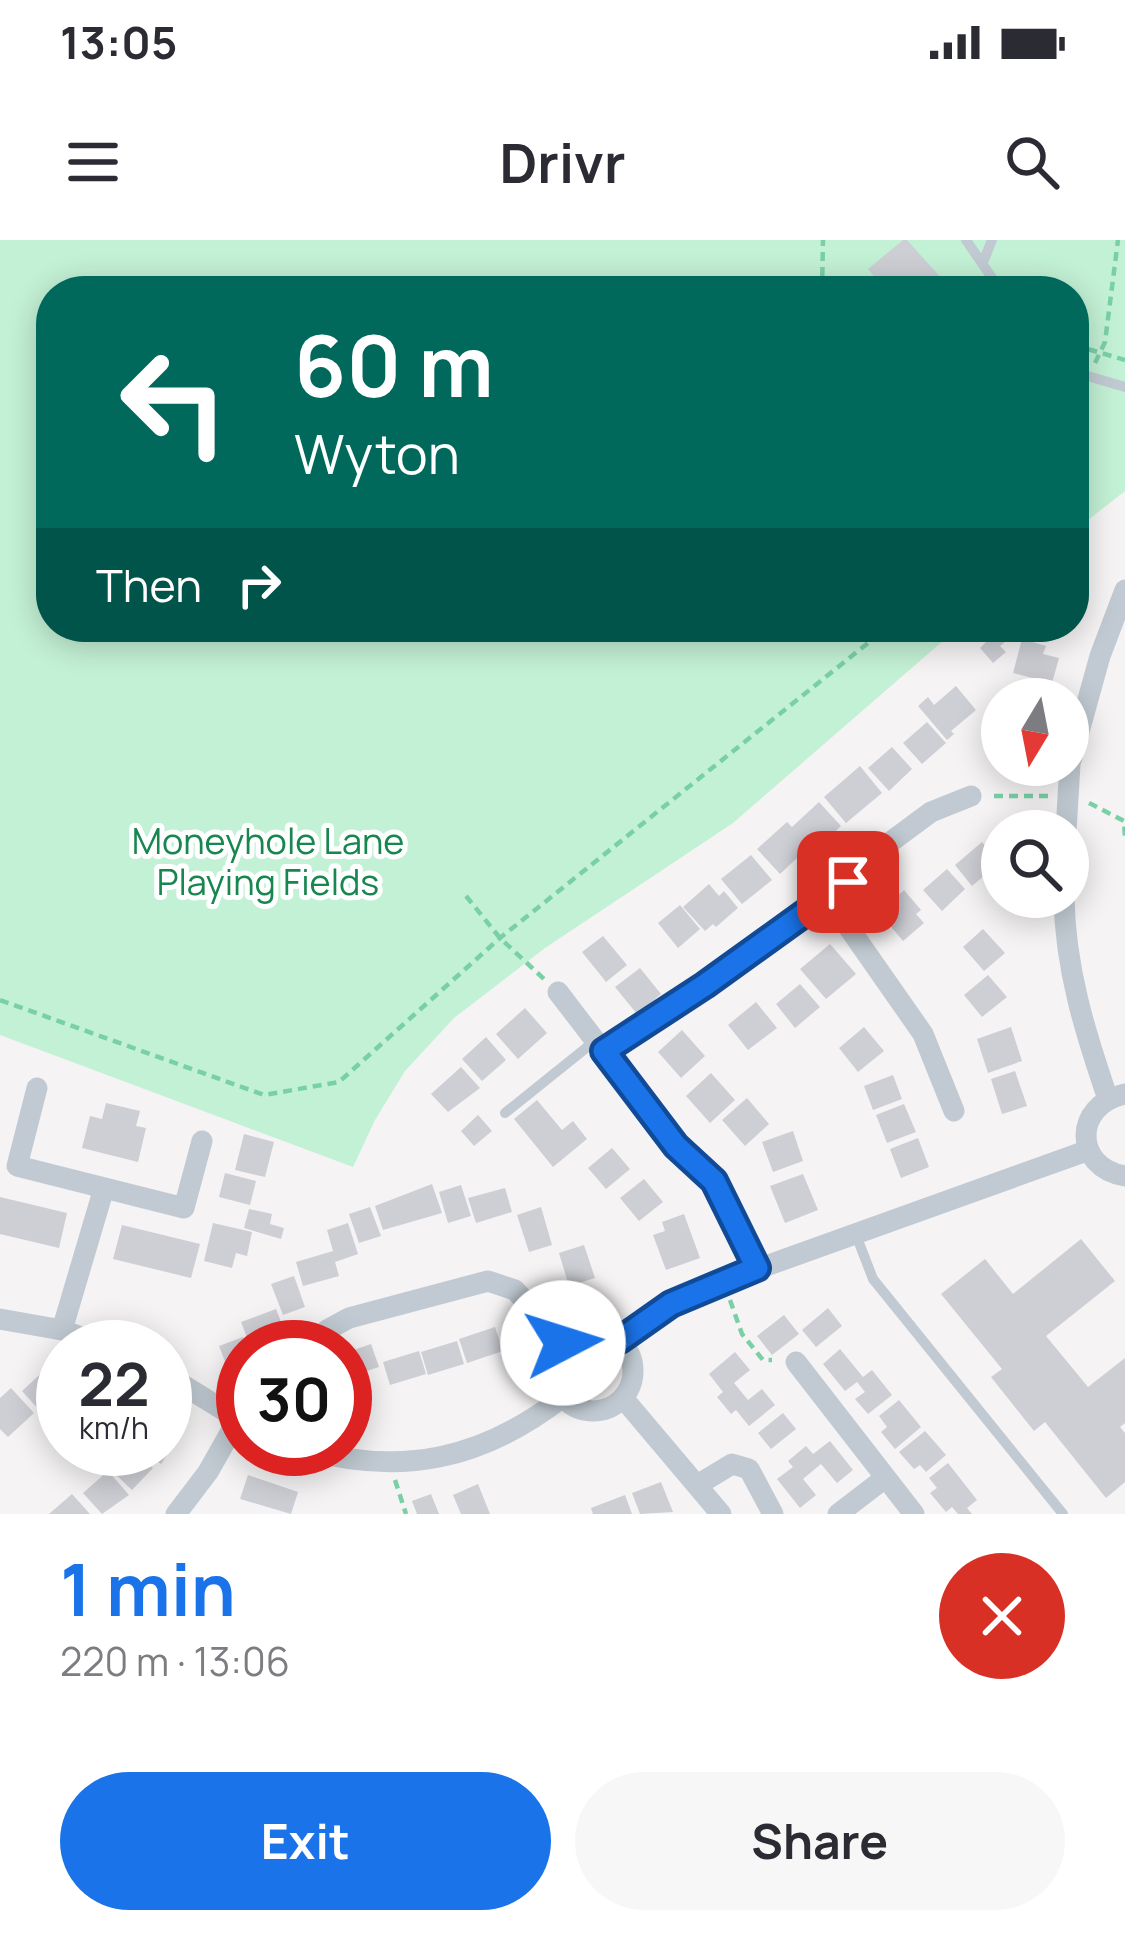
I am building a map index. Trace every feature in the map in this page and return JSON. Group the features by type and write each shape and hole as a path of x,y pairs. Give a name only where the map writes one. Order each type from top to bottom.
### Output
{"street":[{"path":"1067,810 1070,764 1100,656 1125,590"},
{"path":"600,1045 828,898 880,849 931,812 970,796"},
{"path":"828,898 923,1034 954,1111"},
{"path":"1064,918 1065,948 1083,1026 1116,1097 1098,1106 1087,1126 1089,1150 1106,1170 1125,1176"},
{"path":"558,992 676,1146 714,1181 757,1268"},
{"path":"37,1088 17,1166 184,1208 202,1141"},
{"path":"620,1340 671,1304 727,1280 1089,1150"},
{"path":"65,1320 104,1188"},
{"path":"345,1320 488,1281 515,1289 563,1343"},
{"path":"0,1319 36,1325"},
{"path":"585,1330 620,1340 628,1350 634,1376 623,1398 599,1411 586,1411 562,1397 553,1376 556,1353 563,1343 585,1330"},
{"path":"796,1362 914,1514"},
{"path":"372,1460 390,1463 454,1455 494,1442 527,1425 562,1397"},
{"path":"623,1398 722,1514"},
{"path":"176,1514 216,1459"},
{"path":"699,1484 732,1464 748,1469 773,1514"},
{"path":"838,1514 884,1478"}],"lane":[{"path":"966,240 993,276"},
{"path":"984,260 992,240"},
{"path":"1089,376 1125,386"},
{"path":"505,1113 600,1045"},
{"path":"855,1232 873,1279 1064,1514"}],"path":[{"path":"822,276 823,240"},
{"path":"1101,352 1118,240"},
{"path":"1089,349 1125,360"},
{"path":"0,1000 264,1095 339,1082 500,938 868,642"},
{"path":"466,896 500,938 558,992"},
{"path":"727,1280 742,1334 763,1360 796,1362"},
{"path":"390,1463 406,1514"}],"green space":[{"name":"Moneyhole Lane Playing Fields","path":"0,240 1125,240 1125,491 1089,519 1089,276 36,276 36,642 942,642 733,823 545,948 454,1018 405,1071 353,1167 0,1035"}],"building":[{"path":"907,240 939,276 874,276 868,269"},
{"path":"986,642 1005,642 1000,646 1006,652 993,663 980,648"},
{"path":"1021,642 1046,646 1043,654 1059,658 1053,678 1013,673"},
{"path":"956,686 976,710 947,740 918,706 928,697 934,705"},
{"path":"927,722 946,743 922,764 903,743"},
{"path":"892,747 912,769 889,791 868,768"},
{"path":"860,766 882,793 846,823 824,797"},
{"path":"819,802 841,826 780,874 757,849 787,822 792,827"},
{"path":"981,843 981,878 972,886 955,865"},
{"path":"751,855 772,880 742,904 721,879"},
{"path":"947,869 965,889 942,911 923,890"},
{"path":"709,884 719,896 724,891 738,908 705,931 683,907"},
{"path":"904,890 921,910 916,914 924,923 903,941 883,917"},
{"path":"680,905 700,929 678,948 658,923"},
{"path":"983,929 1005,953 984,971 963,947"},
{"path":"603,936 627,965 606,982 582,952"},
{"path":"830,944 856,974 826,999 800,969"},
{"path":"640,968 661,994 637,1014 615,987"},
{"path":"988,975 1007,997 982,1017 964,995"},
{"path":"800,984 820,1007 795,1028 776,1004"},
{"path":"756,1002 777,1028 748,1050 728,1025"},
{"path":"525,1008 547,1033 518,1059 496,1034"},
{"path":"864,1027 884,1051 858,1072 839,1048"},
{"path":"1011,1027 1022,1061 988,1073 977,1039"},
{"path":"682,1030 705,1056 681,1078 658,1052"},
{"path":"486,1037 506,1060 482,1081 462,1059"},
{"path":"461,1067 480,1088 448,1112 431,1094"},
{"path":"1015,1071 1027,1106 1002,1114 991,1079"},
{"path":"711,1073 735,1100 710,1123 686,1096"},
{"path":"893,1075 902,1099 873,1110 864,1086"},
{"path":"747,1098 769,1124 745,1146 722,1120"},
{"path":"537,1100 562,1130 573,1121 587,1139 553,1167 514,1119"},
{"path":"106,1103 140,1111 136,1126 146,1128 138,1162 82,1148 90,1116 102,1119"},
{"path":"904,1104 916,1132 887,1143 876,1115"},
{"path":"478,1115 492,1131 474,1146 461,1131"},
{"path":"793,1131 803,1161 773,1172 762,1142"},
{"path":"244,1134 274,1142 265,1177 235,1170"},
{"path":"918,1138 929,1167 901,1178 890,1149"},
{"path":"612,1148 630,1169 606,1189 588,1168"},
{"path":"225,1173 256,1181 250,1205 219,1197"},
{"path":"803,1174 818,1210 785,1223 770,1186"},
{"path":"644,1179 663,1202 639,1221 620,1198"},
{"path":"432,1184 442,1213 383,1230 375,1206"},
{"path":"461,1185 471,1216 448,1223 439,1192"},
{"path":"505,1188 512,1212 476,1223 468,1198"},
{"path":"0,1197 67,1213 59,1248 0,1234"},
{"path":"370,1207 381,1236 359,1243 349,1214"},
{"path":"541,1207 552,1245 529,1252 517,1215"},
{"path":"249,1209 272,1214 270,1224 284,1228 281,1239 244,1228"},
{"path":"684,1214 700,1258 666,1270 653,1235 665,1231 662,1222"},
{"path":"213,1223 252,1232 247,1256 236,1253 232,1268 204,1261"},
{"path":"348,1223 358,1254 335,1262 339,1276 303,1286 296,1262 333,1251 327,1230"},
{"path":"122,1225 200,1244 191,1278 113,1259"},
{"path":"1081,1239 1115,1281 1046,1336 1088,1387 1125,1358 1125,1423 1120,1427 1125,1433 1125,1482 1106,1498 1045,1422 1034,1431 991,1377 1002,1369 941,1294 985,1259 1013,1294"},
{"path":"584,1245 595,1278 569,1286 559,1253"},
{"path":"294,1276 305,1307 283,1315 271,1284"},
{"path":"828,1308 842,1326 816,1347 802,1330"},
{"path":"276,1309 280,1320 246,1320"},
{"path":"784,1315 799,1334 772,1355 757,1336"},
{"path":"495,1327 503,1351 467,1363 459,1339"},
{"path":"457,1341 464,1364 428,1375 421,1352"},
{"path":"840,1349 863,1377 872,1370 892,1395 868,1414 855,1399 865,1392 857,1382 845,1391 823,1364"},
{"path":"419,1351 426,1374 390,1385 383,1362"},
{"path":"735,1352 750,1370 734,1383 748,1400 762,1389 775,1405 749,1426 717,1397 723,1392 709,1374"},
{"path":"36,1378 36,1407 22,1391"},
{"path":"11,1388 34,1413 8,1437 0,1429 0,1398"},
{"path":"899,1400 921,1427 895,1449 881,1432 887,1427 879,1416"},
{"path":"783,1413 796,1429 771,1449 758,1433"},
{"path":"925,1431 946,1455 926,1472 920,1465 914,1469 899,1452"},
{"path":"830,1441 853,1470 837,1483 821,1464 803,1479 816,1495 800,1508 777,1479 793,1467 788,1461 806,1446 813,1454"},
{"path":"948,1463 977,1500 967,1508 972,1514 958,1514 952,1507 946,1512 930,1493 937,1488 929,1478"},
{"path":"102,1476 112,1476 129,1495 102,1514 83,1493"},
{"path":"117,1476 145,1476 132,1490"},
{"path":"248,1476 298,1492 291,1514 240,1499"},
{"path":"661,1482 673,1512 640,1514 632,1493"},
{"path":"478,1484 490,1514 461,1514 453,1495"},
{"path":"72,1494 90,1514 49,1514"},
{"path":"431,1494 439,1514 417,1514 412,1501"},
{"path":"625,1495 632,1514 593,1514 591,1508"}],"route":[{"path":"563,1343 585,1330 620,1340 671,1304 757,1268 714,1181 676,1146 604,1051 848,882"}]}
